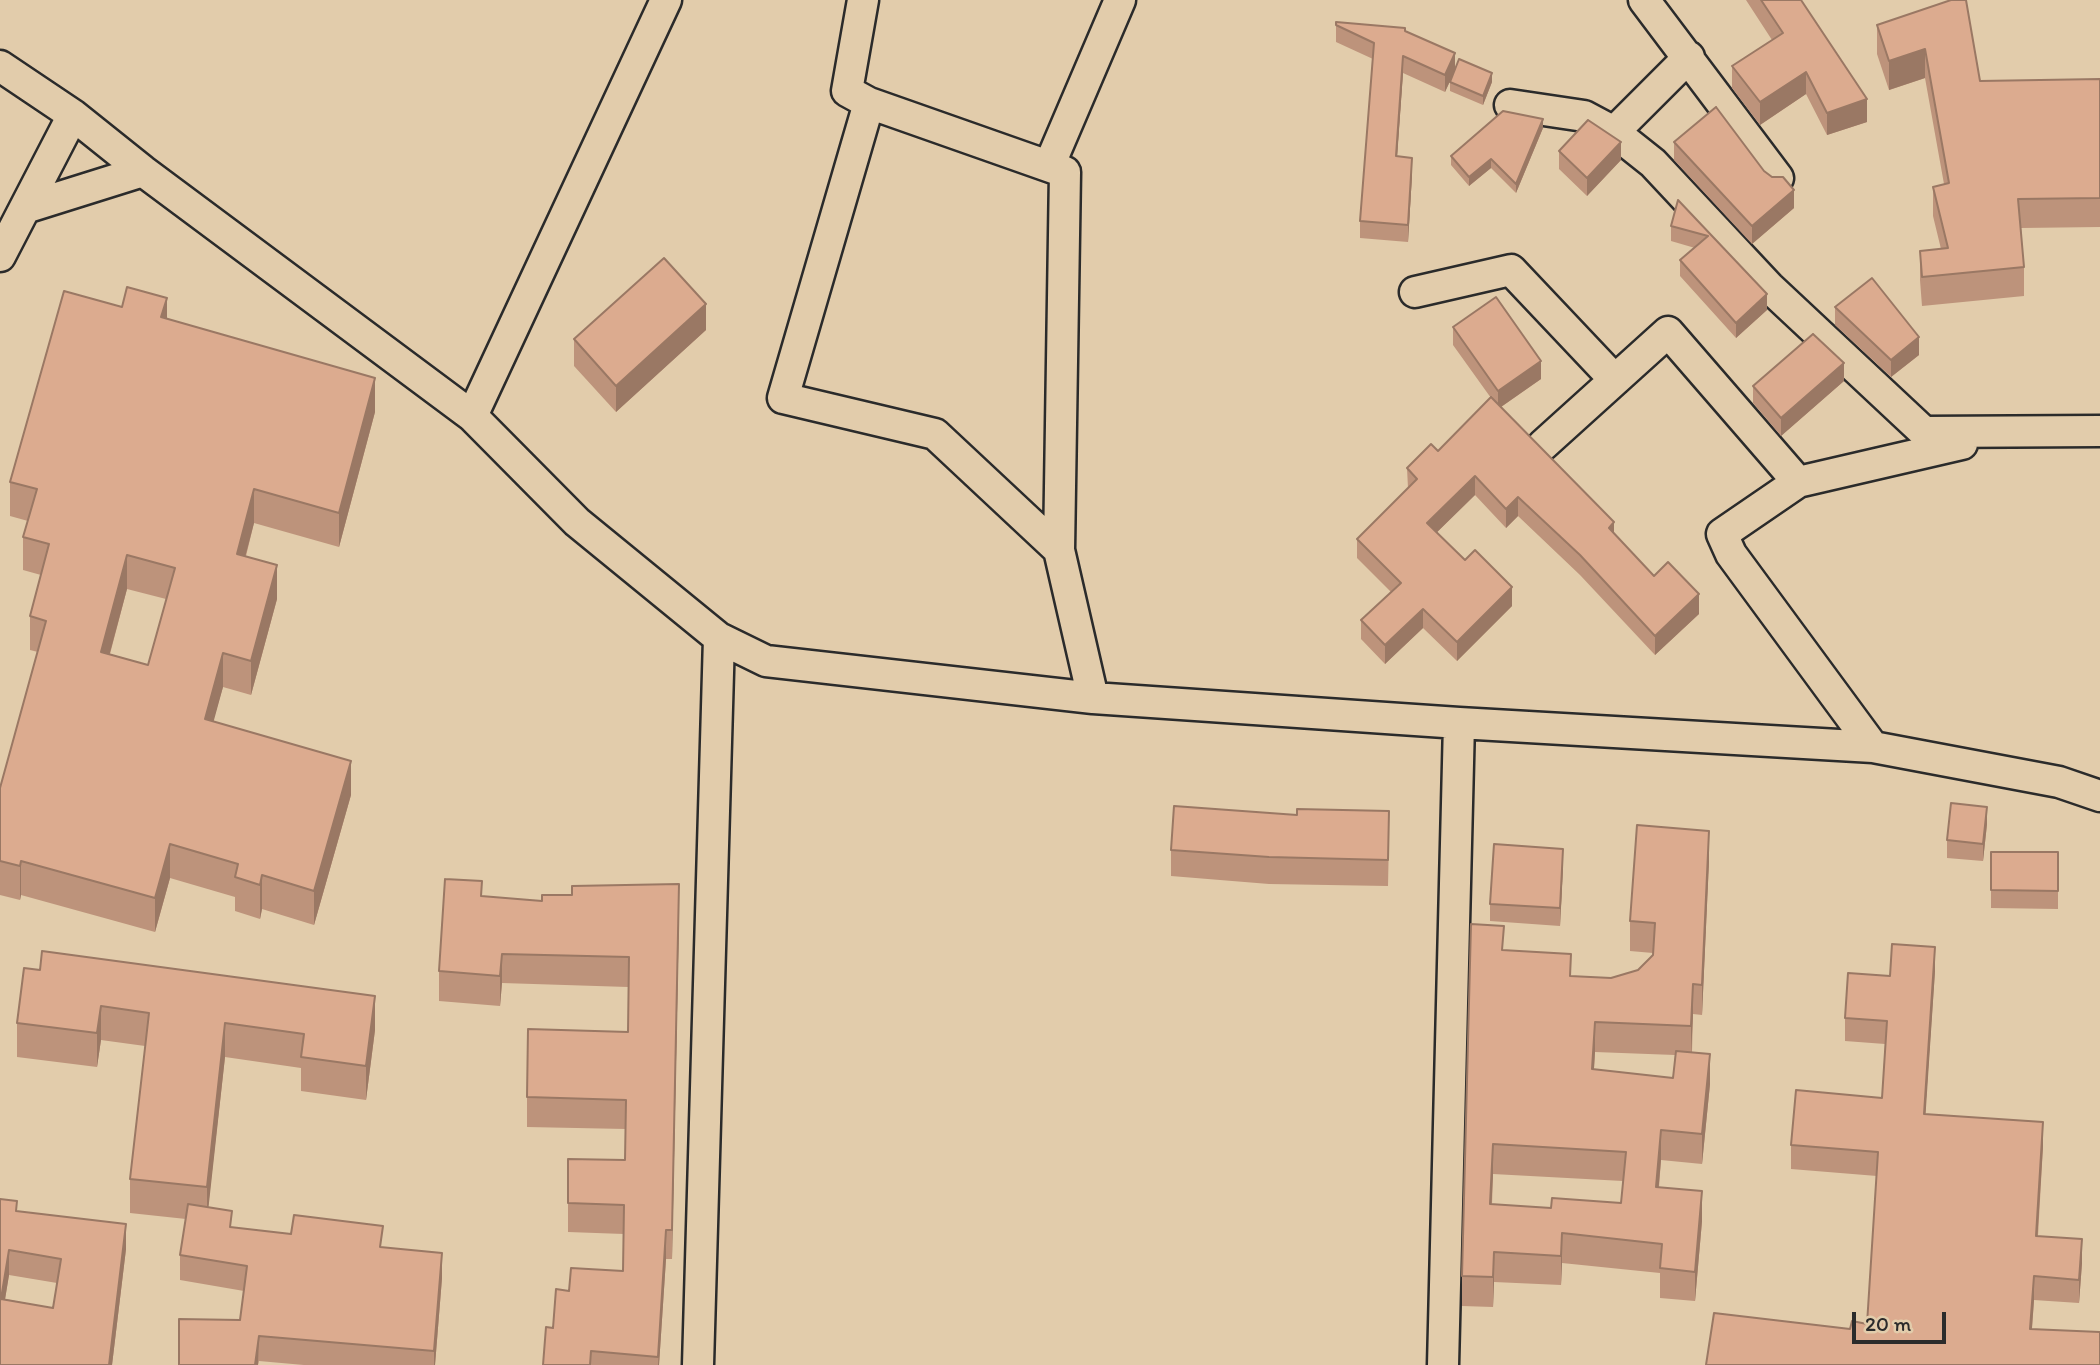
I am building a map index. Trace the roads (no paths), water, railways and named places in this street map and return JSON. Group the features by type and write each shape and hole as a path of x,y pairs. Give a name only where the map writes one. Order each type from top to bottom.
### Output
{"street":[{"path":"472,416 666,0"},
{"path":"863,0 847,91 869,103 1065,172 1059,550 1093,698"},
{"path":"1049,166 1120,0"},
{"path":"1644,0 1778,178"},
{"path":"1614,132 1689,57"},
{"path":"0,66 73,115 143,171 472,416 577,522 719,638 766,661 1093,698 1873,747 2059,782 2100,796"},
{"path":"869,103 783,398 935,435 1059,550"},
{"path":"1510,105 1584,116 1614,132 1653,163 1769,287 1924,432 2100,431"},
{"path":"0,256 73,115"},
{"path":"25,208 143,171"},
{"path":"1415,292 1511,270 1615,380"},
{"path":"1543,445 1668,332 1798,482"},
{"path":"1873,747 1731,554 1722,534 1798,482 2017,432"},
{"path":"698,1365 719,638"},
{"path":"1443,1365 1459,723"}]}
